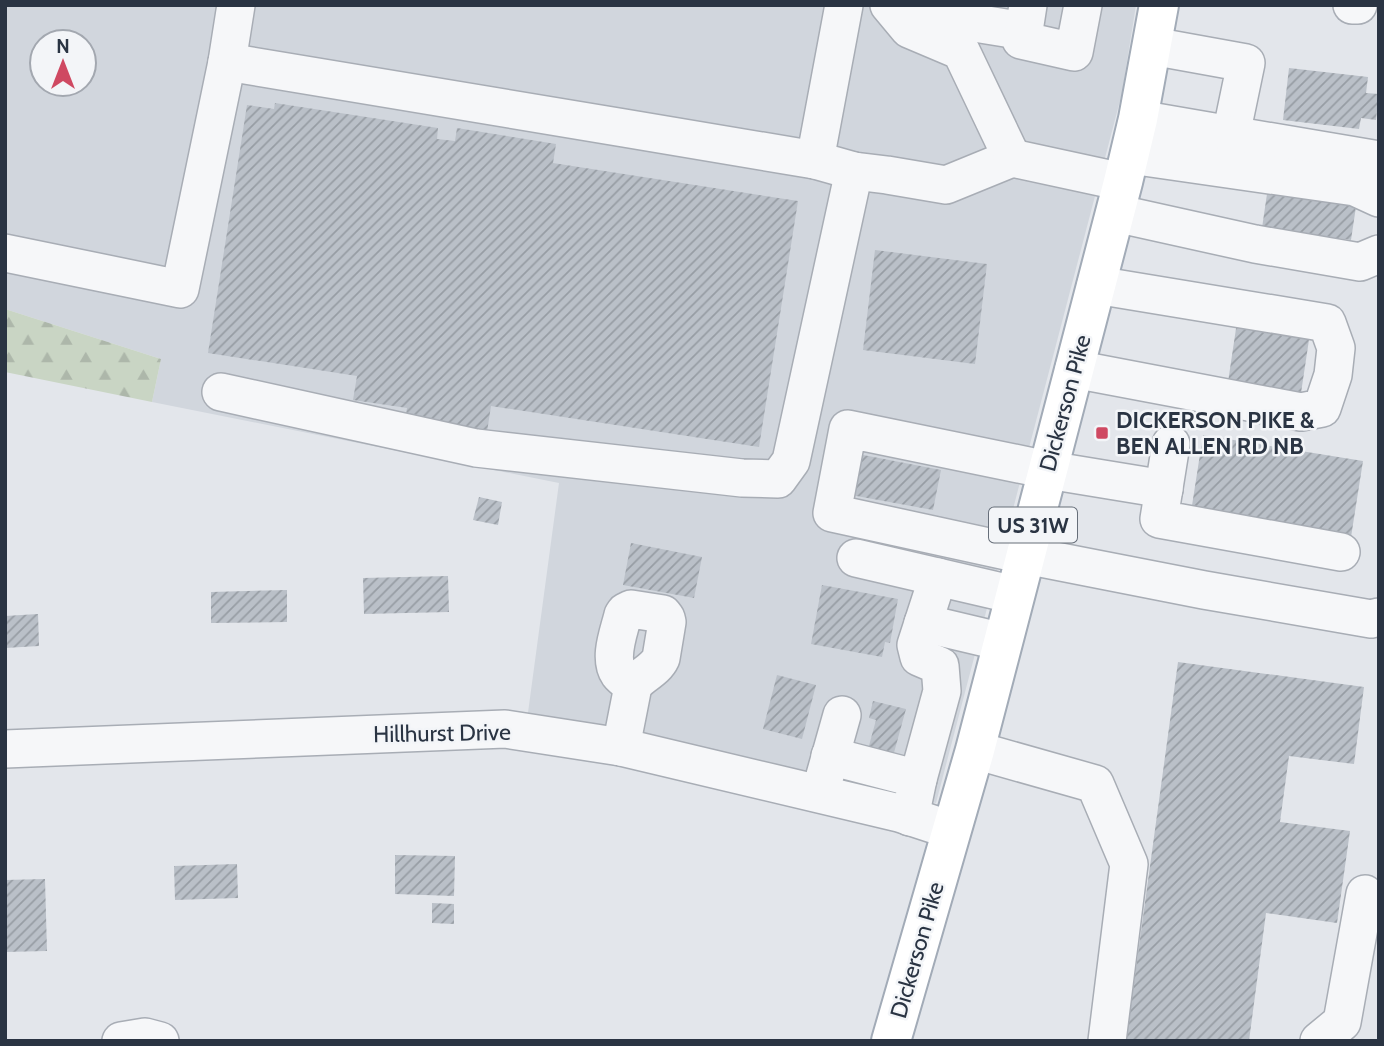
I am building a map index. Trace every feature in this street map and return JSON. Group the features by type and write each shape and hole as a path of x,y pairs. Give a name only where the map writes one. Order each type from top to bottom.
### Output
{"main road":[{"name":"Dickerson Pike","path":"891,1041 975,750 1096,285 1126,167 1159,5"}],"street":[{"path":"5,253 180,289 227,62 236,5"},
{"path":"815,160 844,5"},
{"path":"889,5 909,29 961,51 1012,158"},
{"path":"927,5 931,16 1019,13 1021,40 1074,52 1083,5"},
{"path":"1152,46 1246,63 1231,135"},
{"path":"227,62 815,160 853,171 946,185 1012,158 1355,187 1379,198"},
{"path":"1126,167 1231,135 1379,160"},
{"path":"1126,167 1255,244 1360,262 1379,254"},
{"path":"221,392 475,448 742,478 778,479 791,461 853,171"},
{"path":"1074,369 1301,411 1322,408 1333,375 1336,348 1327,323 1096,285"},
{"path":"1164,489 1048,470 848,429 832,513 1204,590 1371,619 1379,617"},
{"path":"1171,444 1159,519 1340,552"},
{"path":"856,558 1015,595"},
{"path":"910,817 942,691 940,666 919,657 916,645 938,577"},
{"path":"923,623 1003,642"},
{"path":"621,747 632,685"},
{"path":"820,794 842,715"},
{"name":"Hillhurst Drive","path":"5,749 505,729 621,747 899,813 951,830"},
{"path":"975,750 1095,784 1129,864 1107,1041"},
{"path":"830,756 918,779"},
{"path":"1319,1041 1342,1021 1365,894"},
{"path":"121,1041 145,1037 160,1041"}],"shaded area":[{"path":"5,5 1136,5 1122,93 936,803 527,720 559,483 152,402 161,359 5,309"}],"green space":[{"path":"5,309 161,359 152,402 5,372"}],"building":[{"path":"1289,68 1368,77 1366,93 1379,94 1376,120 1361,118 1359,129 1283,120"},
{"path":"275,103 438,128 437,139 455,141 457,128 556,144 553,163 798,201 759,447 491,406 487,432 405,420 407,408 353,400 357,376 208,353 247,105 274,109"},
{"path":"1268,187 1357,200 1351,240 1262,228"},
{"path":"875,250 987,264 975,364 863,350"},
{"path":"1237,322 1310,333 1301,393 1228,382"},
{"path":"1203,435 1363,461 1351,537 1191,512"},
{"path":"858,454 941,470 933,510 851,495"},
{"path":"479,497 502,502 498,525 473,520"},
{"path":"631,543 702,557 694,598 623,585"},
{"path":"448,576 449,612 364,614 363,578"},
{"path":"822,585 898,599 890,643 885,642 882,657 811,644"},
{"path":"287,590 287,622 211,623 211,592"},
{"path":"38,614 39,646 5,648 5,616"},
{"path":"1178,662 1364,687 1354,764 1289,756 1280,822 1350,831 1337,923 1266,913 1249,1041 1126,1041"},
{"path":"777,675 816,685 802,739 763,729"},
{"path":"873,701 906,709 892,760 867,753 876,720 869,718"},
{"path":"395,855 455,856 454,896 395,894"},
{"path":"237,864 238,898 175,900 174,866"},
{"path":"45,879 47,951 5,952 5,880"},
{"path":"432,903 454,904 454,924 432,923"}],"place":[{"name":"DICKERSON PIKE & BEN ALLEN RD NB","path":"1102,433"}]}
